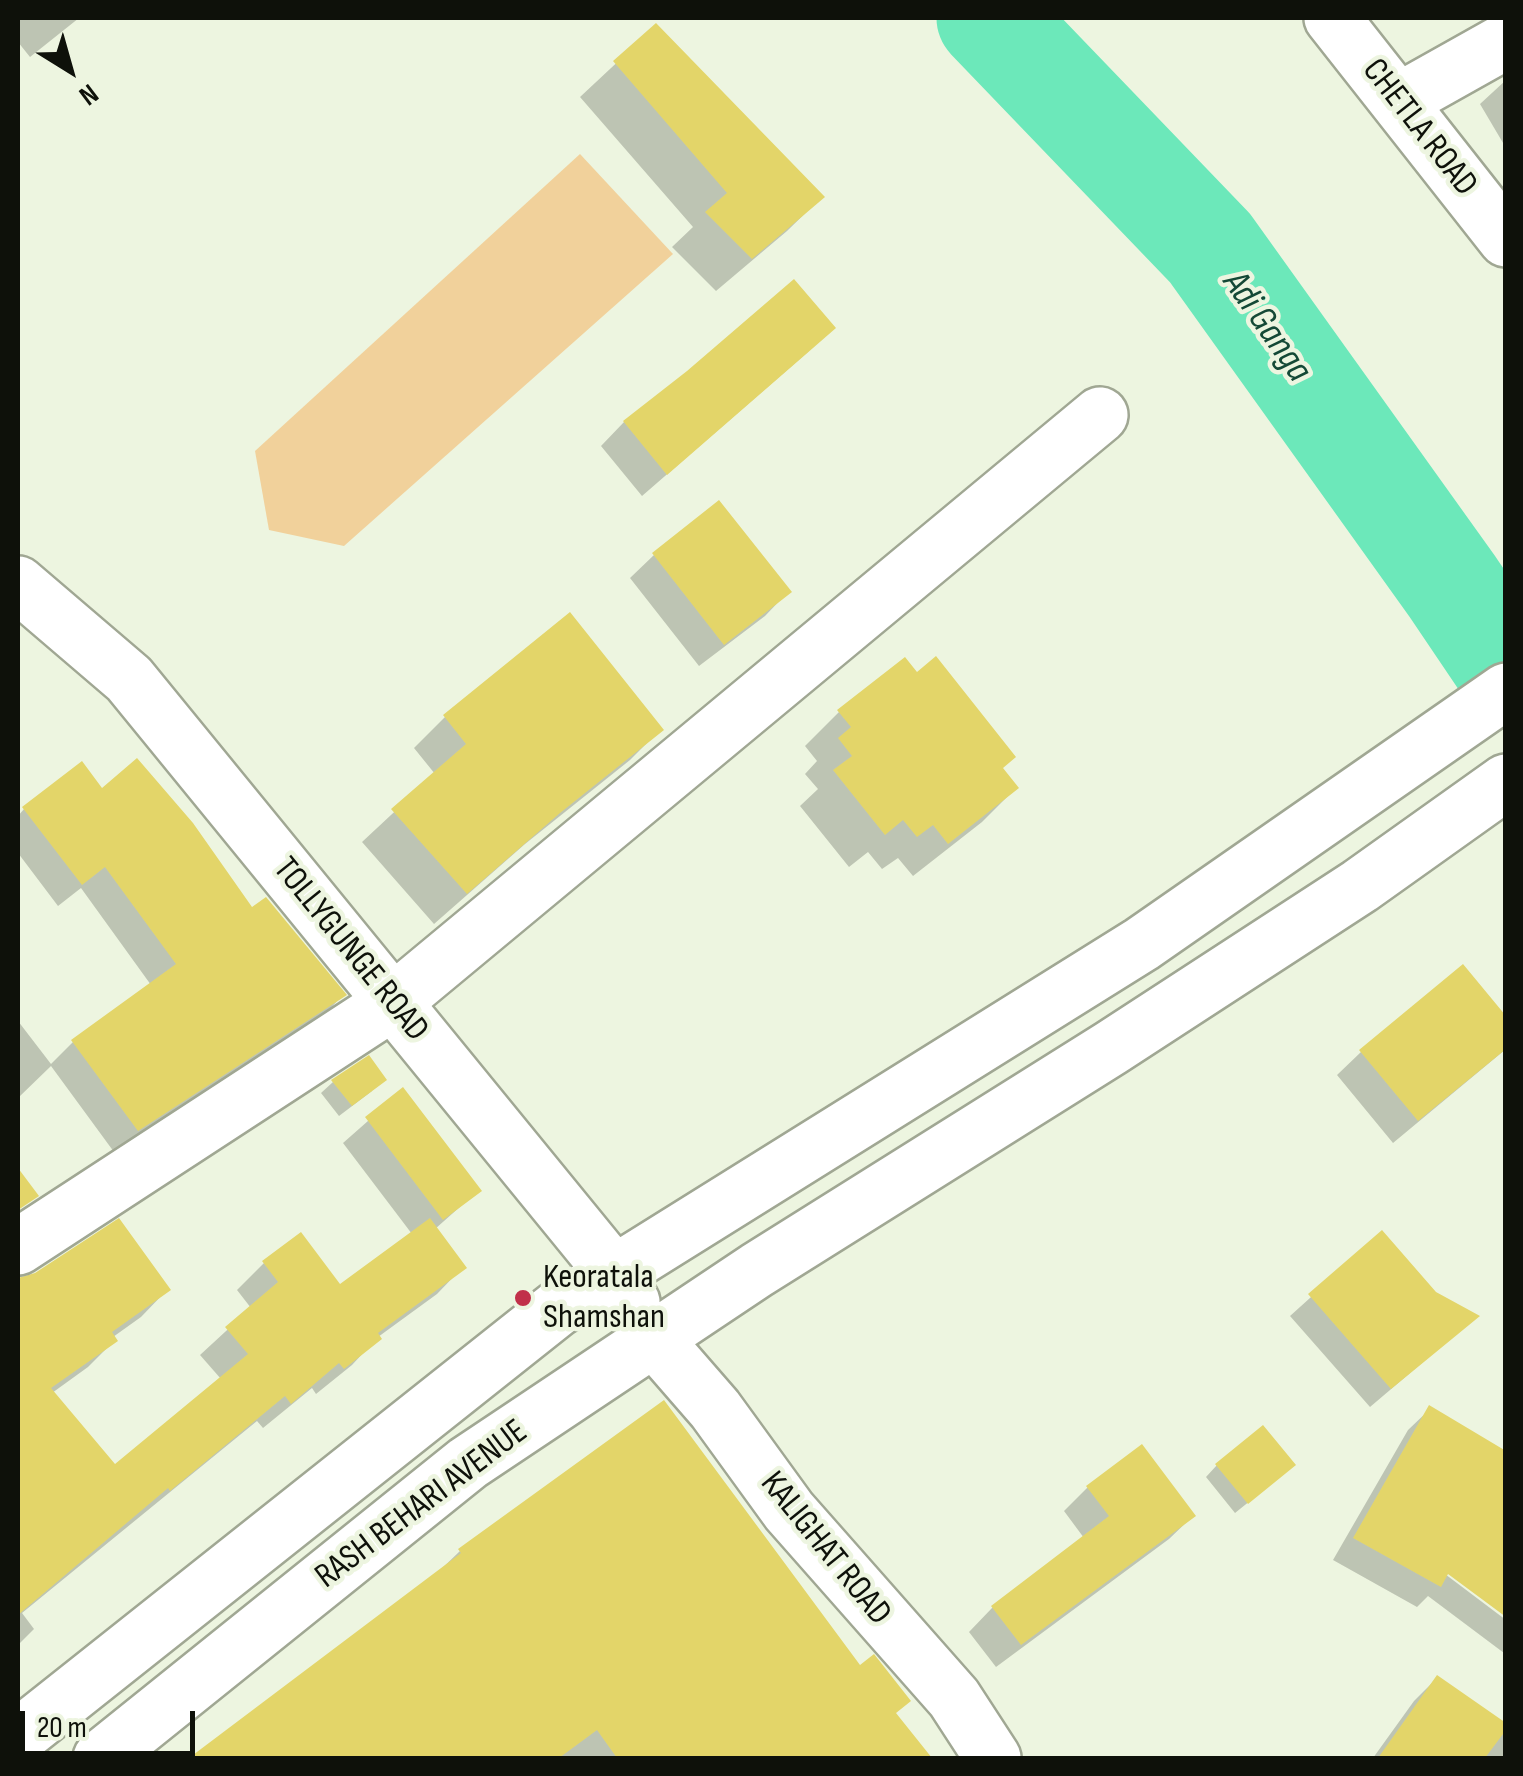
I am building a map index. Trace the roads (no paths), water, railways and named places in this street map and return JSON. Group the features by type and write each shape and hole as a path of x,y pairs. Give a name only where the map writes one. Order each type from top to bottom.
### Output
{"main road":[{"name":"CHETLA ROAD","path":"1332,18 1506,239"},
{"path":"1398,101 1506,41"},
{"path":"18,1247 392,1003 1100,415"},
{"name":"TOLLYGUNGE ROAD","path":"18,584 129,679 614,1273 655,1340"},
{"path":"18,1737 558,1309 1142,944 1506,691"},
{"name":"RASH BEHARI AVENUE","path":"101,1758 468,1463 757,1270 1112,1048 1360,886 1506,782"},
{"name":"KALIGHAT ROAD","path":"655,1340 714,1409 789,1511 954,1698 993,1758"}],"waterway":[{"name":"Adi Ganga","path":"989,18 1210,248 1506,666"}],"place":[{"name":"Keoratala Shamshan","path":"523,1298"}]}
